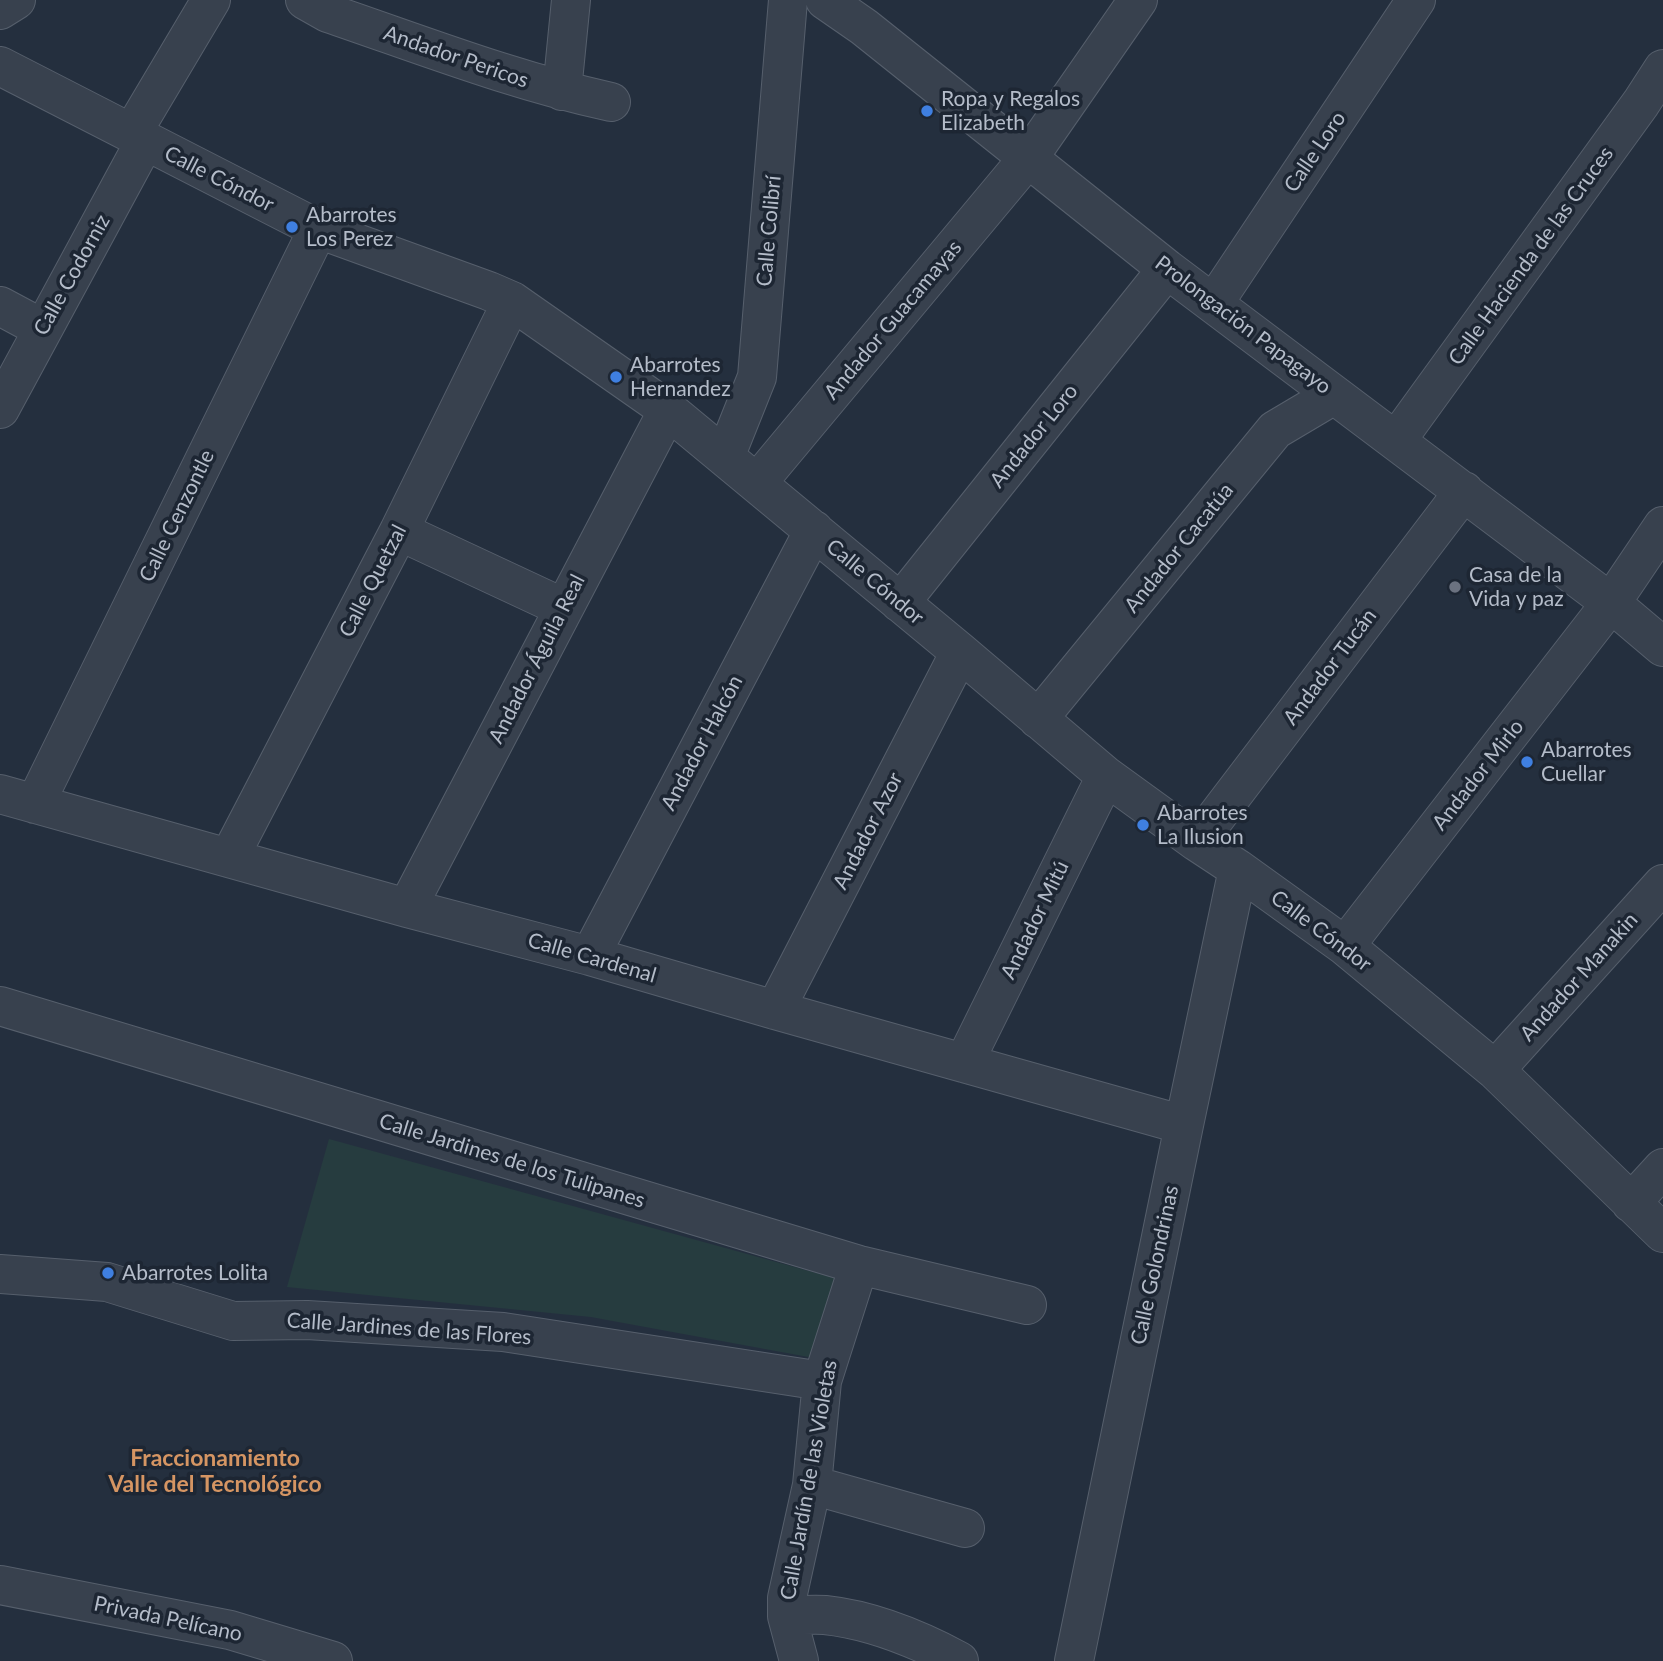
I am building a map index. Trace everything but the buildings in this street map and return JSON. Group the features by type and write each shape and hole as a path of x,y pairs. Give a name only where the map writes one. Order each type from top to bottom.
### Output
{"street":[{"path":"0,10 16,0"},
{"name":"Calle Codorniz","path":"0,409 211,0"},
{"name":"Andador Pericos","path":"305,0 328,13 523,80 562,92 611,102"},
{"path":"562,92 571,0"},
{"name":"Calle Colibrí","path":"725,457 757,377 788,0"},
{"name":"Prolongación Papagayo","path":"825,0 873,13 1029,157 1167,269 1611,603 1663,647"},
{"name":"Andador Guacamayas","path":"757,483 1029,157 1138,0"},
{"name":"Calle Loro","path":"1214,303 1416,0"},
{"name":"Calle Cóndor","path":"0,66 318,229 512,301 667,410 1106,776 1345,946 1495,1070 1663,1233"},
{"name":"Calle Hacienda de las Cruces","path":"1396,441 1652,112 1663,69"},
{"name":"Calle Cenzontle","path":"18,799 318,229"},
{"name":"Andador Loro","path":"900,603 1167,269"},
{"name":"Calle Quetzal","path":"229,858 399,531 512,301"},
{"path":"0,306 43,329"},
{"name":"Andador Cacatúa","path":"1038,719 1275,430 1334,395"},
{"name":"Andador Águila Real","path":"407,908 667,410"},
{"name":"Andador Tucán","path":"1197,842 1464,491"},
{"name":"Andador Mirlo","path":"1345,946 1611,603 1663,526"},
{"name":"Andador Halcón","path":"590,956 814,530"},
{"path":"399,531 564,608"},
{"name":"Andador Azor","path":"775,1010 960,652"},
{"name":"Andador Mitú","path":"964,1063 1106,776"},
{"name":"Calle Cardenal","path":"18,799 407,908 590,956 1184,1125"},
{"name":"Calle Golondrinas","path":"1074,1661 1238,869"},
{"name":"Andador Manakin","path":"1495,1070 1663,884"},
{"name":"Calle Jardines de los Tulipanes","path":"0,1006 859,1265 1027,1306"},
{"path":"1631,1203 1663,1168"},
{"name":"Calle Jardín de las Violetas","path":"787,1616 787,1598 811,1485 822,1381 859,1265"},
{"name":"Calle Jardines de las Flores","path":"0,1274 107,1282 233,1321 307,1320 503,1332 822,1381"},
{"path":"811,1485 965,1528"},
{"name":"Privada Pelícano","path":"0,1585 230,1630 333,1661"},
{"path":"799,1661 787,1616 825,1615 880,1626 959,1661"}],"green space":[{"path":"329,1139 838,1279 814,1358 591,1317 287,1287"}],"place":[{"name":"Ropa y Regalos Elizabeth","path":"927,111"},
{"name":"Abarrotes Los Perez","path":"292,227"},
{"name":"Abarrotes Hernandez","path":"616,377"},
{"name":"Casa de la Vida y paz","path":"1455,587"},
{"name":"Abarrotes Cuellar","path":"1527,762"},
{"name":"Abarrotes La Ilusion","path":"1143,825"},
{"name":"Abarrotes Lolita","path":"108,1273"}],"district":[{"name":"Fraccionamiento Valle del Tecnológico","path":"215,1472"}]}
